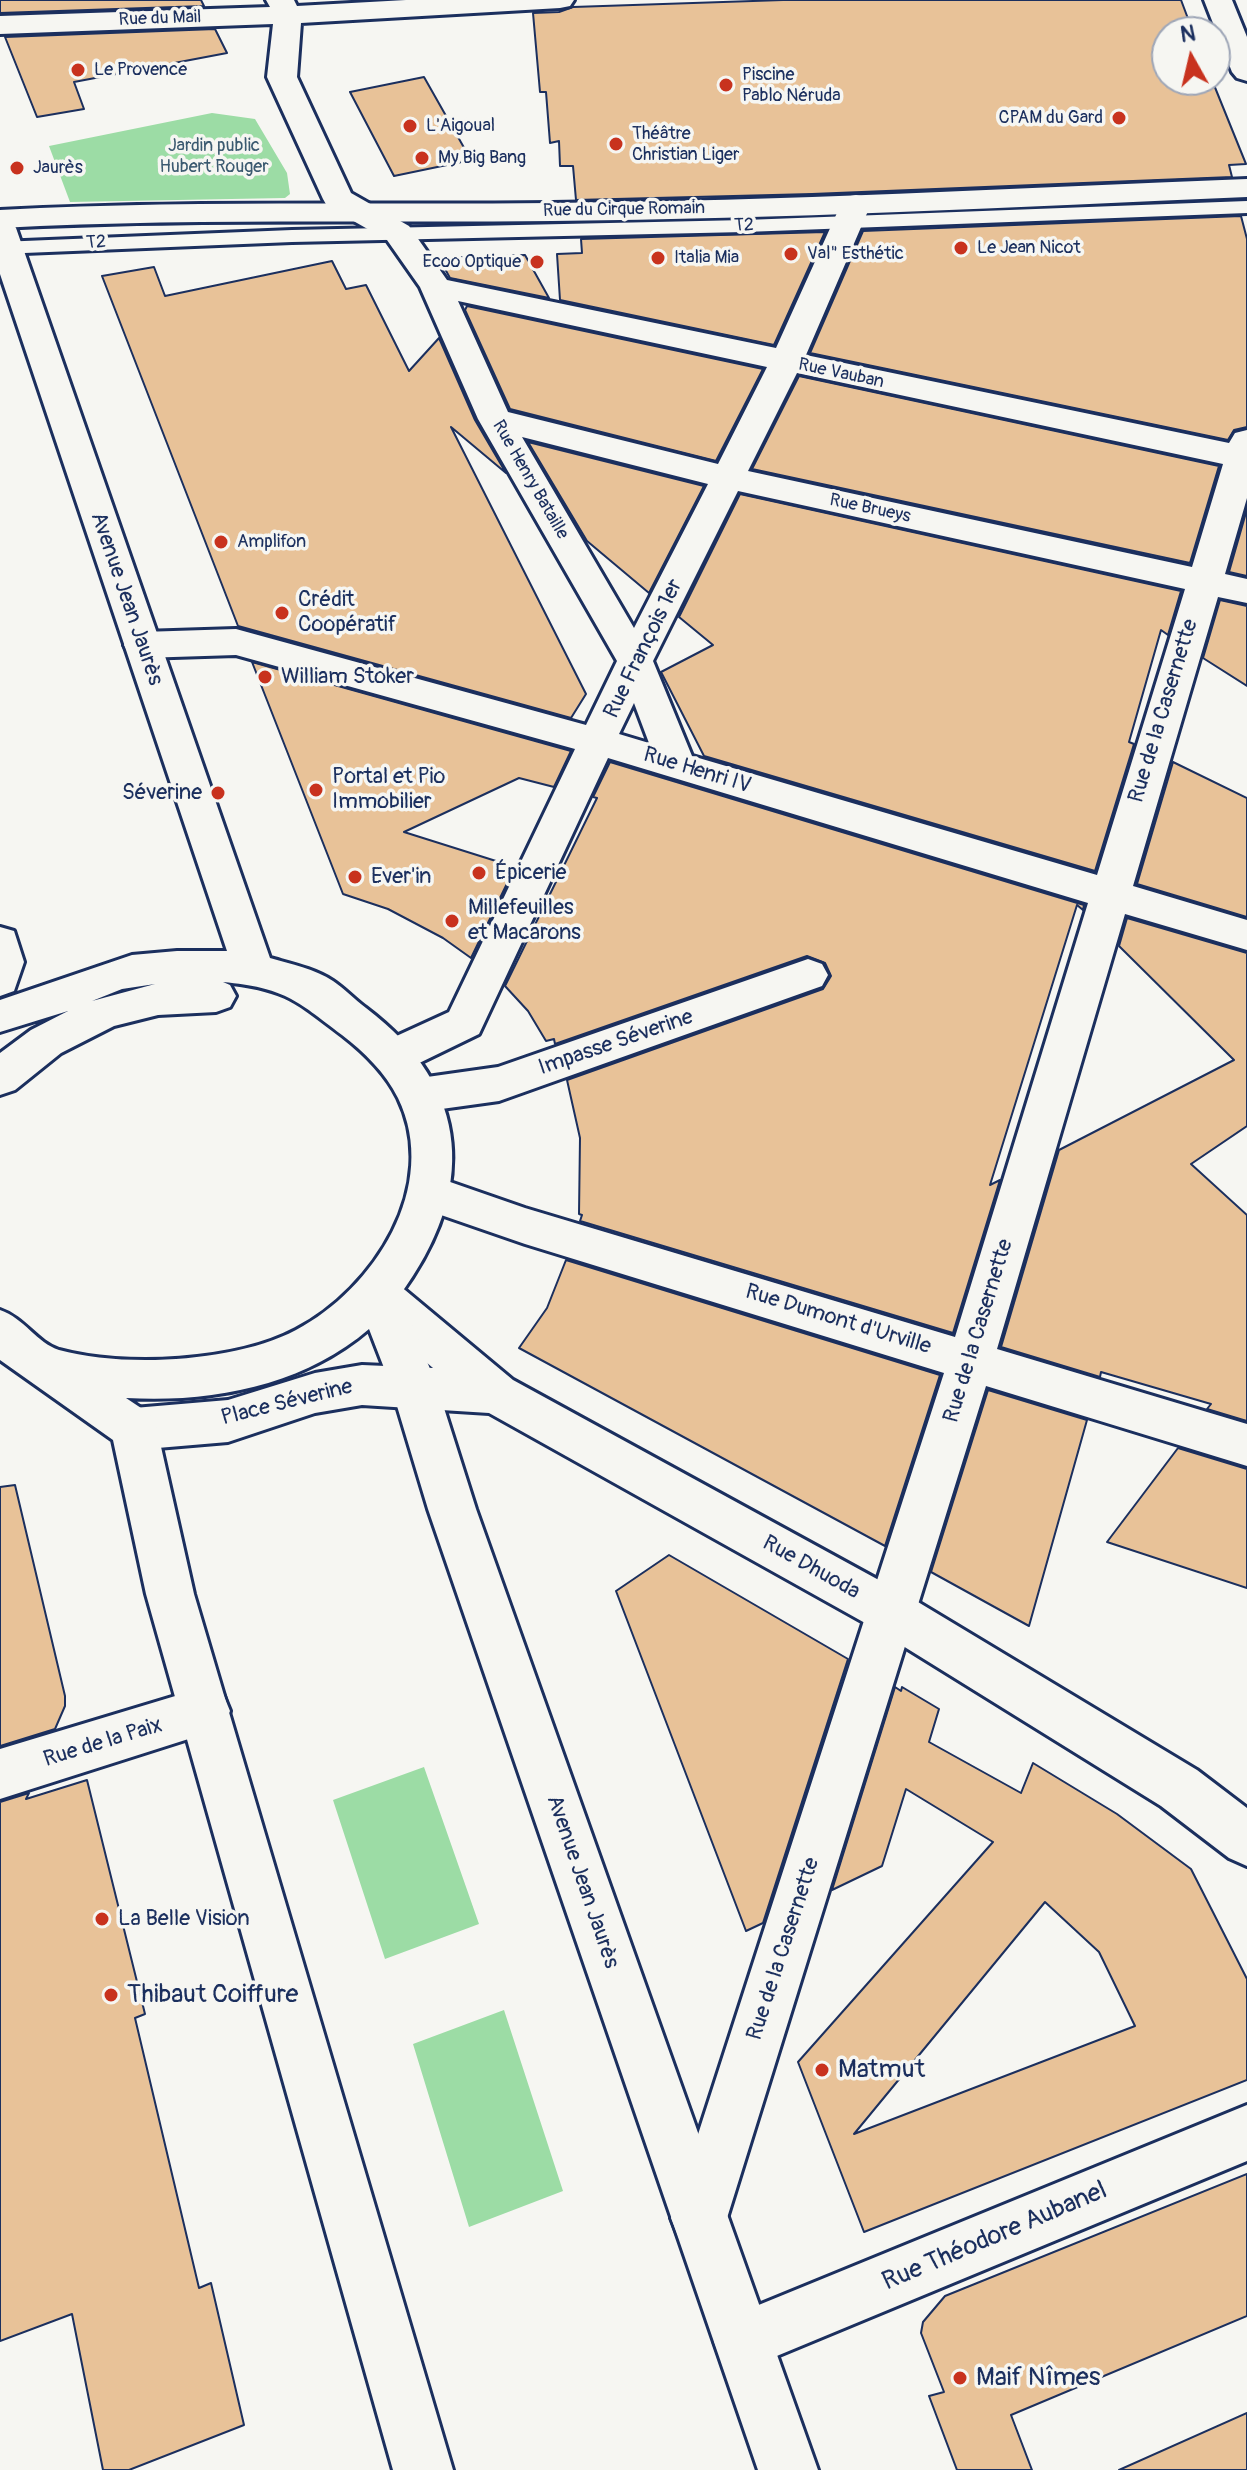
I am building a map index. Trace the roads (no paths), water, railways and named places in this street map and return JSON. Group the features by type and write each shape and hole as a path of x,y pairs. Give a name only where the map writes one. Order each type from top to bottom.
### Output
{"street":[{"name":"Rue du Mail","path":"0,25 284,7 560,0"},
{"path":"1218,0 1247,72"},
{"name":"Rue Henry Bataille","path":"284,7 282,77 338,199 398,233 436,287 495,419 635,661 677,765"},
{"name":"Rue du Cirque Romain","path":"2,236 112,213 852,213 1247,188"},
{"name":"Rue François 1er","path":"394,1056 464,1023 635,661 786,363 852,213"},
{"name":"Avenue Jean Jaurès","path":"2,236 254,970"},
{"name":"Rue Vauban","path":"436,287 786,363 1245,452"},
{"name":"Rue Brueys","path":"495,419 729,478 1247,591"},
{"name":"Rue de la Casernette","path":"699,2218 971,1360 1203,582 1245,452"},
{"name":"Rue Henri IV","path":"142,645 236,642 599,742 1247,935"},
{"path":"0,942 4,962 0,980"},
{"name":"Place Séverine","path":"0,1016 131,972 201,966 254,970 317,992 337,1010 370,1031 394,1056 420,1095 432,1138 430,1193 414,1241 377,1293 342,1325 300,1350 238,1373 172,1382 47,1368"},
{"name":"Impasse Séverine","path":"420,1095 499,1084 808,975"},
{"path":"0,1078 48,1040 120,1008 191,994 260,998 337,1010"},
{"name":"Rue Dumont d'Urville","path":"430,1193 525,1226 1247,1445"},
{"name":"Avenue Jean Jaurès","path":"377,1293 414,1386 458,1524 788,2470"},
{"name":"Rue Dhuoda","path":"377,1293 497,1394 891,1612 1179,1788 1247,1840"},
{"name":"Place Séverine","path":"0,1329 17,1347 134,1429 228,1421 315,1393 362,1385 414,1386 497,1394"},
{"path":"134,1429 170,1594 423,2470"},
{"name":"Rue de la Paix","path":"0,1774 205,1711"},
{"name":"Rue Théodore Aubanel","path":"743,2341 1247,2133"}],"lane":[{"name":"T2","path":"2,236 398,233 852,213 1247,207"}],"place":[{"name":"Le Provence","path":"78,70"},
{"name":"Piscine Pablo Néruda","path":"726,85"},
{"name":"CPAM du Gard","path":"1119,118"},
{"name":"L'Aigoual","path":"410,126"},
{"name":"Théâtre Christian Liger","path":"616,144"},
{"name":"My Big Bang","path":"422,158"},
{"name":"Jaurès","path":"17,168"},
{"name":"Le Jean Nicot","path":"961,248"},
{"name":"Val\" Esthétic","path":"791,254"},
{"name":"Italia Mia","path":"658,258"},
{"name":"Ecoo Optique","path":"537,262"},
{"name":"Amplifon","path":"221,542"},
{"name":"Crédit Coopératif","path":"282,613"},
{"name":"William Stoker","path":"265,677"},
{"name":"Portal et Pio Immobilier","path":"316,790"},
{"name":"Séverine","path":"218,793"},
{"name":"Épicerie","path":"479,873"},
{"name":"Ever'in","path":"355,877"},
{"name":"Millefeuilles et Macarons","path":"452,921"},
{"name":"La Belle Vision","path":"102,1919"},
{"name":"Thibaut Coiffure","path":"111,1995"},
{"name":"Matmut","path":"822,2070"},
{"name":"Maif Nîmes","path":"960,2378"}],"park label":[{"name":"Jardin public Hubert Rouger","path":"214,156"}]}
